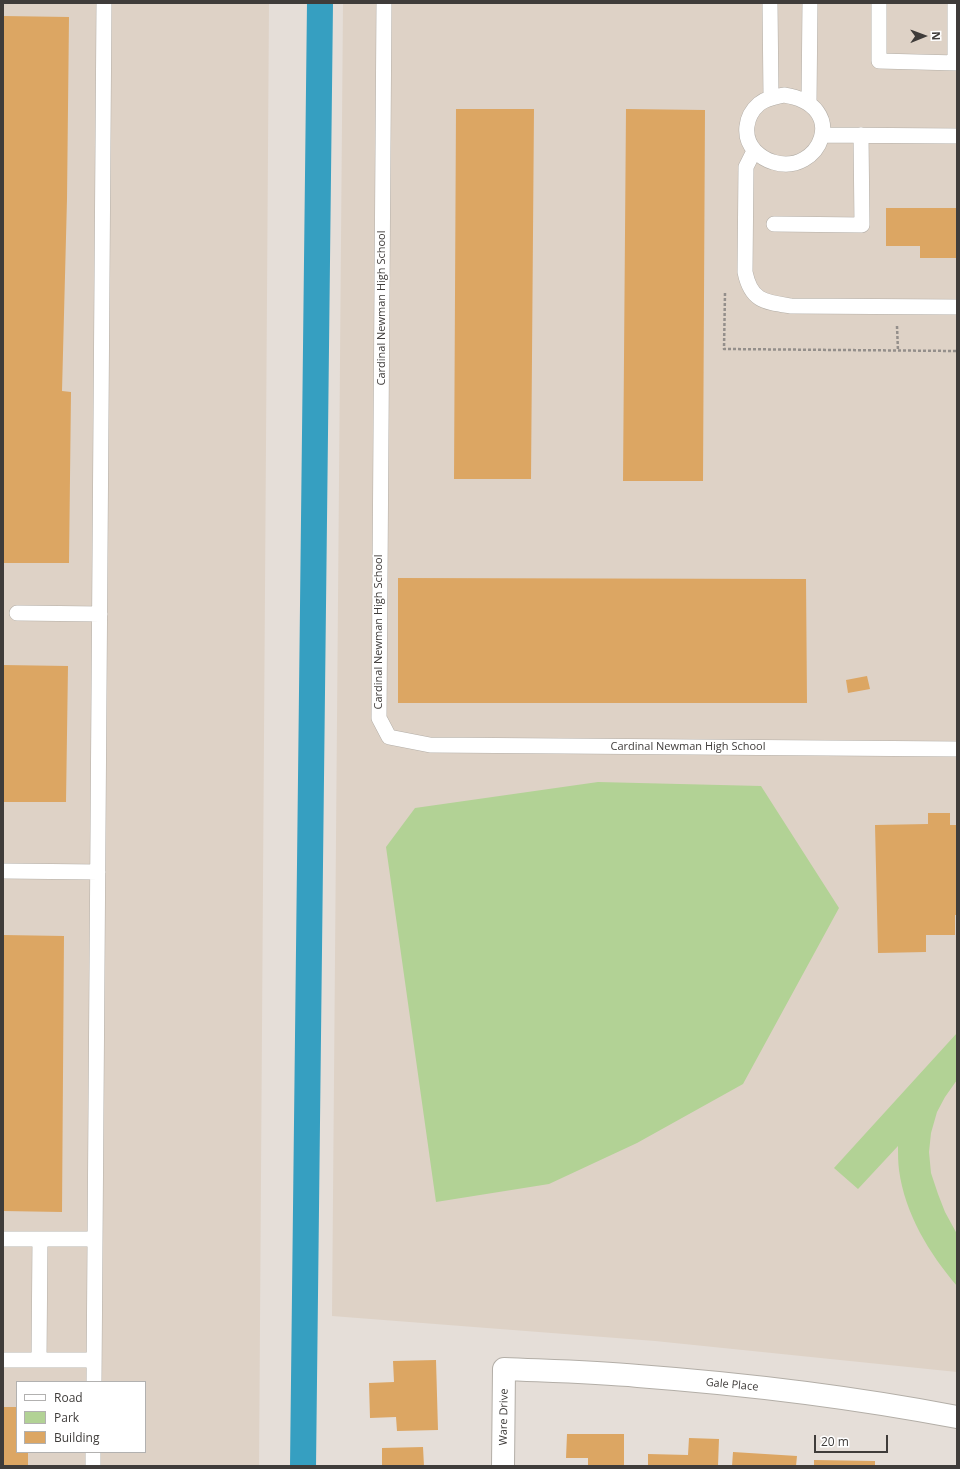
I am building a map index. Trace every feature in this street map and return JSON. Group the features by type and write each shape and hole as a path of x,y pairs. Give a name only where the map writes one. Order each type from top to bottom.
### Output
{"street":[{"name":"Gale Place","path":"504,1369 637,1376 770,1388 901,1406 957,1417"},
{"name":"Ware Drive","path":"503,1466 504,1369"}],"lane":[{"path":"94,1381 104,3"},
{"name":"Cardinal Newman High School","path":"384,3 379,718 389,737 430,745 957,749"},
{"path":"770,3 771,97"},
{"path":"809,103 810,3"},
{"path":"879,3 879,61 956,63 955,3"},
{"path":"784,95 798,97 809,103 818,113 823,125 822,135 816,149 806,158 793,163 778,163 765,159 754,151 748,140 747,126 750,114 759,104 771,97 784,95"},
{"path":"822,135 957,136"},
{"path":"774,224 862,225 861,135"},
{"path":"754,151 746,167 745,272 748,285 755,295 770,303 790,306 957,307"},
{"path":"17,613 100,614"},
{"path":"3,871 98,872"},
{"path":"3,1239 95,1239"},
{"path":"39,1360 40,1239"},
{"path":"3,1360 94,1360"},
{"path":"93,1453 93,1466"}],"path":[{"path":"725,293 724,349 957,351"},
{"path":"897,326 898,351"}],"shaded area":[{"path":"3,3 269,3 259,1466 3,1466"},
{"path":"343,3 957,3 957,1372 655,1341 332,1316"}],"green space":[{"path":"598,782 761,786 839,908 743,1084 637,1143 549,1184 436,1202 386,847 415,808"},
{"path":"957,1033 957,1080 937,1112 931,1133 929,1152 931,1173 938,1194 945,1212 957,1234 957,1286 928,1246 913,1217 902,1186 898,1146 858,1189 834,1168"}],"building":[{"path":"3,16 69,17 67,199 62,391 71,392 69,563 3,563"},
{"path":"456,109 534,109 531,479 454,479"},
{"path":"626,109 705,110 703,481 623,481"},
{"path":"886,208 957,208 957,258 920,258 920,246 886,246"},
{"path":"398,578 806,579 807,703 398,703"},
{"path":"3,665 68,666 66,802 3,802"},
{"path":"867,676 870,689 848,693 846,680"},
{"path":"928,813 950,813 950,825 957,825 957,915 955,915 955,935 926,935 926,952 878,953 875,825 928,824"},
{"path":"3,935 64,936 62,1212 3,1211"},
{"path":"436,1360 438,1430 397,1431 396,1417 370,1418 369,1383 394,1382 393,1361"},
{"path":"3,1407 16,1407 16,1453 28,1453 28,1466 3,1466"},
{"path":"567,1434 624,1434 624,1466 588,1466 588,1458 566,1458"},
{"path":"689,1438 719,1439 718,1466 648,1466 648,1454 688,1455"},
{"path":"423,1447 424,1466 382,1466 382,1448"},
{"path":"733,1452 797,1456 796,1466 732,1466"},
{"path":"814,1460 875,1461 875,1466 814,1466"}],"waterway":[{"path":"303,1466 320,3"}]}
